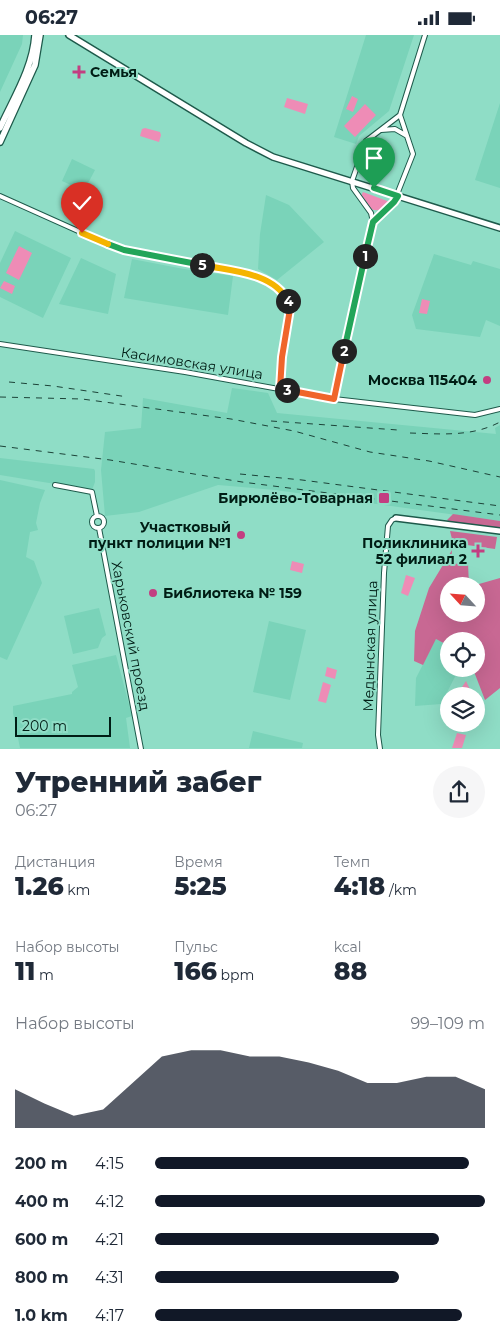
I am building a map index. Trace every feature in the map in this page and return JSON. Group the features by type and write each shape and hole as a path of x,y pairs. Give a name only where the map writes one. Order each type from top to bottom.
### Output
{"main road":[{"path":"0,128 27,70 35,35"},
{"path":"0,143 29,79 42,35"}],"street":[{"path":"334,399 373,222 371,213 353,188 352,181 366,141 400,115 426,35"},
{"path":"73,36 246,143 274,157 500,228"},
{"path":"373,222 398,196 413,154 400,115"},
{"path":"379,131 395,129 407,135"},
{"path":"0,195 116,248 255,276 271,284 287,299 290,309 282,357 280,389"},
{"path":"366,207 375,212 386,209"},
{"name":"Касимовская улица","path":"0,343 185,372 334,399 475,415 500,409"},
{"path":"54,485 92,492 97,516"},
{"path":"97,516 103,518 104,521 102,527 99,528 94,527 92,523 93,519 97,516"},
{"path":"396,518 500,531"},
{"name":"Медынская улица","path":"380,749 378,735 384,573 388,526 396,518"},
{"name":"Харьковский проезд","path":"99,528 141,749"}],"shaded area":[{"path":"0,35 23,35 22,44 0,92"},
{"path":"366,35 414,35 389,111 359,136 356,144 334,137"},
{"path":"352,96 358,99 353,112 346,109"},
{"path":"287,98 308,104 305,114 284,107"},
{"path":"500,103 500,188 475,180"},
{"path":"365,104 376,115 355,137 344,126"},
{"path":"142,129 160,132 159,142 140,136"},
{"path":"72,159 95,170 84,191 62,181"},
{"path":"363,192 390,203 381,209 371,209 361,196"},
{"path":"266,195 289,205 324,242 277,280 258,269 260,234"},
{"path":"15,231 71,258 43,318 0,297 0,263"},
{"path":"19,246 32,253 19,280 6,273"},
{"path":"434,254 471,265 473,261 500,269 500,326 486,320 480,337 416,329 412,315"},
{"path":"81,258 116,274 108,314 59,304"},
{"path":"132,259 233,276 228,315 124,298"},
{"path":"4,281 15,286 12,294 0,288"},
{"path":"422,299 430,301 427,314 419,313"},
{"path":"232,388 268,393 277,413 496,434 495,428 500,425 500,521 275,490 218,485 139,512 105,516 101,470 105,432 141,428 143,398 227,413"},
{"path":"0,458 94,469 95,482 92,490 0,475"},
{"path":"0,480 45,490 36,523 38,530 30,532 26,557 34,561 42,583 7,660 0,657"},
{"path":"453,514 500,521 500,530 451,523 447,520"},
{"path":"450,531 497,537 495,549 453,543"},
{"path":"452,550 451,564 468,563 469,577 440,577 440,623 485,623 485,582 500,578 500,688 485,700 485,687 480,687 476,677 485,677 485,632 440,632 440,641 436,639 423,665 414,661 415,631 429,588"},
{"path":"292,561 304,564 302,573 290,570"},
{"path":"406,575 415,578 408,596 401,593"},
{"path":"99,608 106,635 102,638 98,648 73,654 64,616"},
{"path":"269,621 306,630 290,700 253,692"},
{"path":"436,639 440,641 440,677 455,677 450,687 440,687 440,704 415,706 416,678"},
{"path":"116,655 132,716 126,718 130,748 20,748 13,706 72,694 78,687 72,665"},
{"path":"327,667 337,670 335,679 325,676"},
{"path":"466,681 469,687 462,687"},
{"path":"323,682 331,685 326,703 318,701"},
{"path":"253,731 303,743 302,748 249,748"},
{"path":"457,733 466,735 462,748 452,748"}],"railway":[{"path":"9,382 53,386 128,397"},
{"path":"0,397 82,399 231,419 294,431 370,452 429,461 500,477"},
{"path":"271,421 398,430"},
{"path":"410,433 445,434 467,432 489,427 500,422"},
{"path":"0,446 110,460 242,482 500,515"},
{"path":"240,474 302,480 500,506"}],"place":[{"name":"Семья","path":"79,72"},
{"name":"Москва 115404","path":"487,380"},
{"name":"Бирюлёво-Товарная","path":"384,498"},
{"name":"Участковый пункт полиции №1","path":"241,535"},
{"name":"Поликлиника 52 филиал 2","path":"478,551"},
{"name":"Библиотека № 159","path":"153,593"}],"route":[{"path":"82,233 116,248 255,276 271,284 287,299 290,309 282,357 280,389 334,399 373,222 398,196 374,188"}]}
